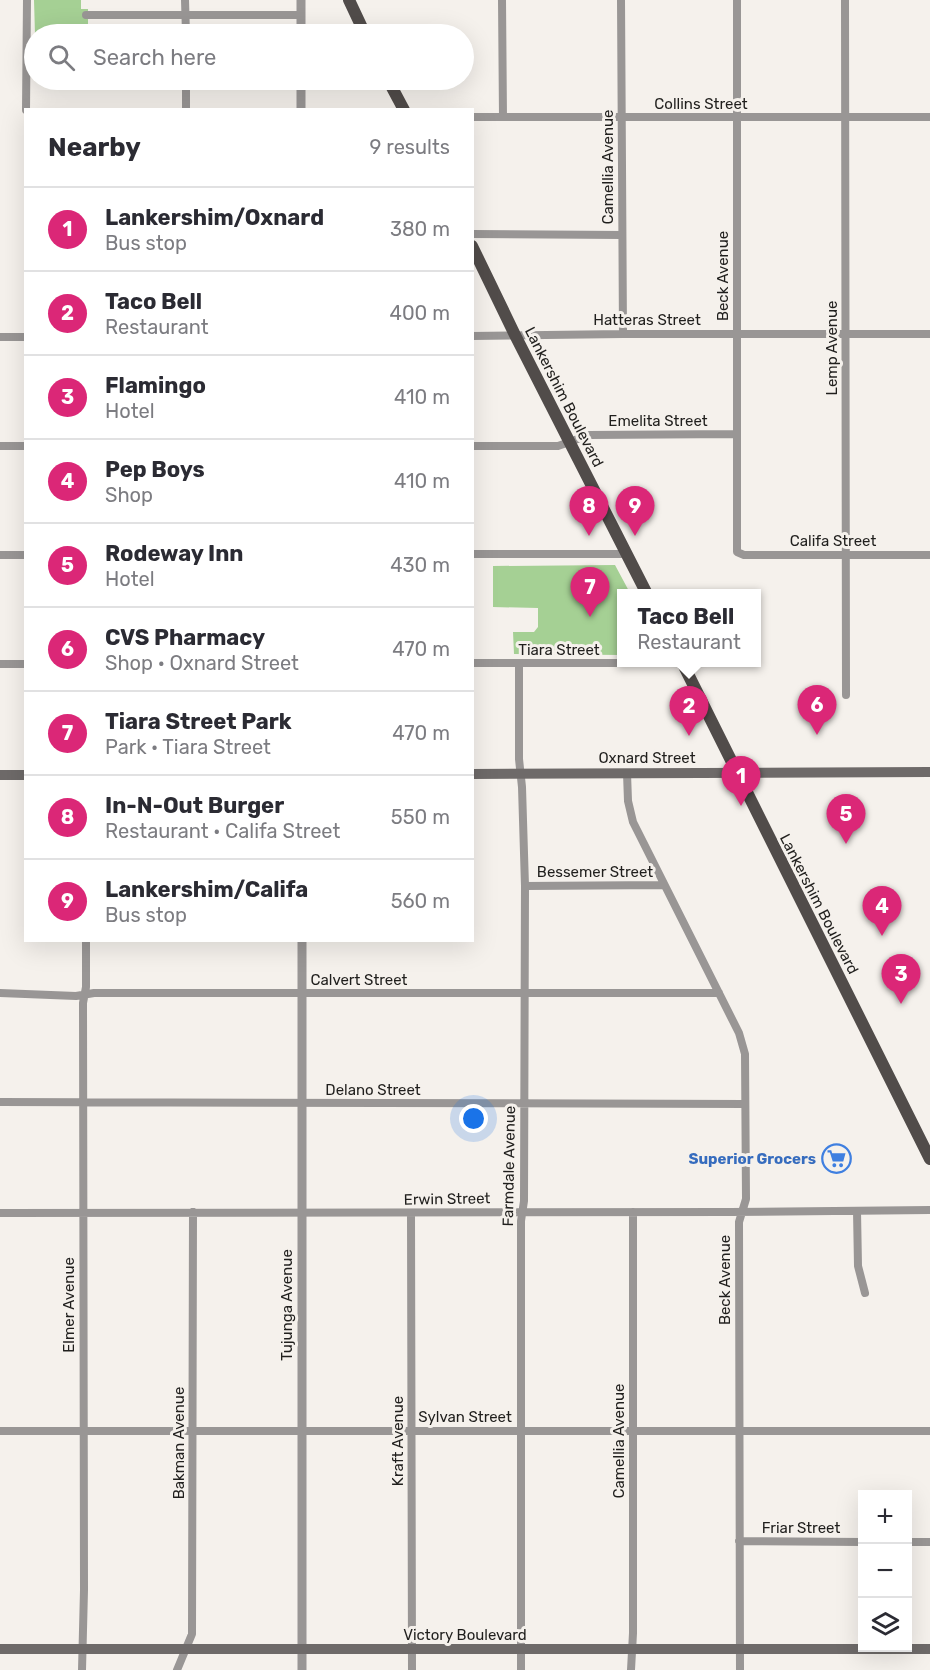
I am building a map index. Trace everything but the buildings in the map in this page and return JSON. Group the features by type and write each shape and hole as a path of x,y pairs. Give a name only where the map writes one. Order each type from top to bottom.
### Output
{"main road":[{"path":"349,0 360,24"},
{"path":"393,90 403,108"},
{"name":"Lankershim Boulevard","path":"474,250 644,589"},
{"name":"Lankershim Boulevard","path":"684,667 930,1159"},
{"name":"Oxnard Street","path":"474,774 930,772"},
{"path":"0,775 24,775"},
{"name":"Victory Boulevard","path":"0,1649 930,1650"}],"street":[{"path":"27,0 27,24"},
{"path":"185,0 186,24"},
{"path":"301,0 301,24"},
{"path":"502,0 503,117"},
{"name":"Camellia Avenue","path":"621,0 623,333"},
{"name":"Beck Avenue","path":"737,0 737,552"},
{"name":"Lemp Avenue","path":"845,0 846,695"},
{"path":"86,15 301,15"},
{"path":"26,90 26,108"},
{"path":"186,90 186,108"},
{"path":"301,90 301,108"},
{"name":"Collins Street","path":"474,117 930,117"},
{"path":"474,234 622,235"},
{"name":"Hatteras Street","path":"474,336 623,333 930,334"},
{"path":"0,337 24,337"},
{"name":"Emelita Street","path":"474,446 558,446 587,435 737,434"},
{"path":"0,446 24,446"},
{"name":"Califa Street","path":"737,552 744,555 930,555"},
{"path":"474,554 627,554"},
{"path":"0,555 24,555"},
{"name":"Tiara Street","path":"474,663 617,663"},
{"name":"Farmdale Avenue","path":"519,663 519,759 522,774 525,886 521,1670"},
{"path":"0,664 24,664"},
{"name":"Beck Avenue","path":"627,773 627,801 633,822 739,1033 745,1054 746,1199 739,1222 740,1670"},
{"name":"Bessemer Street","path":"525,886 664,885"},
{"name":"Elmer Avenue","path":"82,1670 82,1212 86,942"},
{"name":"Tujunga Avenue","path":"302,942 302,1670"},
{"name":"Calvert Street","path":"0,993 55,996 719,993"},
{"name":"Delano Street","path":"0,1102 746,1104"},
{"name":"Erwin Street","path":"0,1213 930,1210"},
{"path":"857,1211 858,1266 865,1293"},
{"name":"Bakman Avenue","path":"177,1670 192,1634 194,1212"},
{"name":"Camellia Avenue","path":"631,1670 633,1212"},
{"name":"Kraft Avenue","path":"411,1213 412,1670"},
{"name":"Sylvan Street","path":"0,1431 930,1431"},
{"name":"Friar Street","path":"739,1541 858,1542"},
{"path":"912,1542 930,1542"}],"green space":[{"path":"34,0 81,0 81,9 88,9 88,24 35,24"},
{"path":"615,565 628,589 617,589 617,655 514,654 513,632 534,632 538,627 538,608 493,607 493,566"}],"place":[{"name":"In-N-Out Burger","path":"589,536"},
{"name":"Lankershim/Califa","path":"635,536"},
{"name":"Tiara Street Park","path":"590,617"},
{"name":"CVS Pharmacy","path":"817,735"},
{"name":"Taco Bell","path":"689,736"},
{"name":"Lankershim/Oxnard","path":"741,806"},
{"name":"Rodeway Inn","path":"846,844"},
{"name":"Pep Boys","path":"882,936"},
{"name":"Flamingo","path":"901,1004"},
{"name":"Superior Grocers","path":"837,1159"}]}
